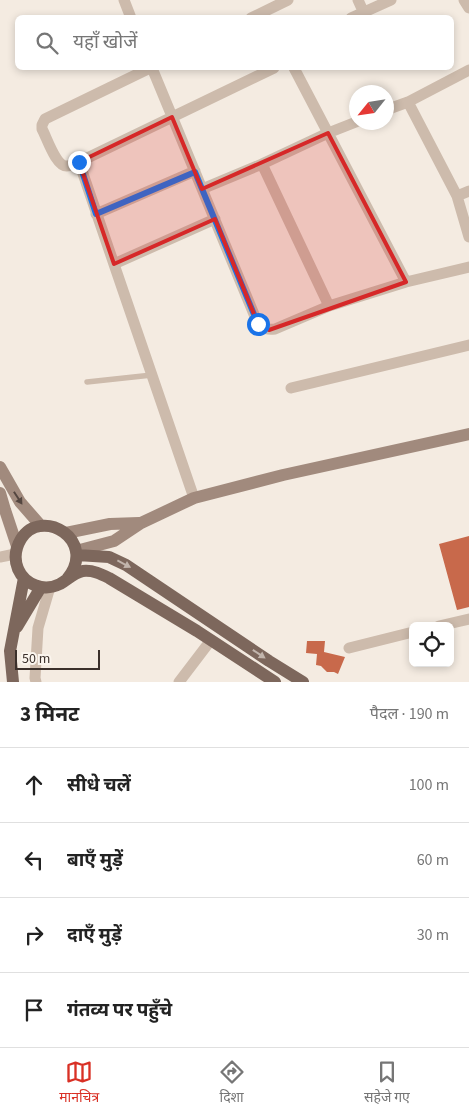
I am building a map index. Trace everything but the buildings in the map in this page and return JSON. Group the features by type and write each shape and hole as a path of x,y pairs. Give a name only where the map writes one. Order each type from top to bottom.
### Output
{"main road":[{"path":"67,580 73,572 76,563 76,553 72,540 66,533 58,528 41,526 22,536 16,550 16,563 24,578 32,584 45,587 59,585 82,571 97,572 175,618 275,682"},
{"path":"76,553 109,557 126,565 303,682"},
{"path":"13,682 10,651 24,578"},
{"path":"12,636 45,587"},
{"path":"175,618 184,604"}],"street":[{"path":"264,9 288,0"},
{"path":"358,0 363,11"},
{"path":"356,15 391,0"},
{"path":"464,0 469,8"},
{"path":"126,1 130,15"},
{"path":"147,70 45,119 42,129 57,160 63,166 79,162 270,70"},
{"path":"152,70 258,324 264,329 269,330 329,306 406,282 469,267"},
{"path":"295,70 406,282"},
{"path":"394,107 408,102 469,70"},
{"path":"408,102 456,196 469,237"},
{"path":"202,189 349,125"},
{"path":"79,162 194,498"},
{"path":"262,164 329,306"},
{"path":"96,214 195,172"},
{"path":"456,196 469,191"},
{"path":"114,264 215,219"},
{"path":"291,388 469,345"},
{"path":"76,553 114,541 141,523 194,498 283,475 469,434"},
{"path":"0,467 20,502 41,526"},
{"path":"0,493 16,550 0,557"},
{"path":"66,533 110,524 141,523"},
{"path":"36,682 38,628 45,587"},
{"path":"454,622 469,619"},
{"path":"349,648 409,633"},
{"path":"179,682 210,640"}],"lane":[{"path":"87,382 152,375"}],"highlighted area":[{"path":"172,117 202,189 328,133 406,282 269,330 258,324 215,219 114,264 79,162"}],"route":[{"path":"79,162 96,214 195,172 258,324"}]}
